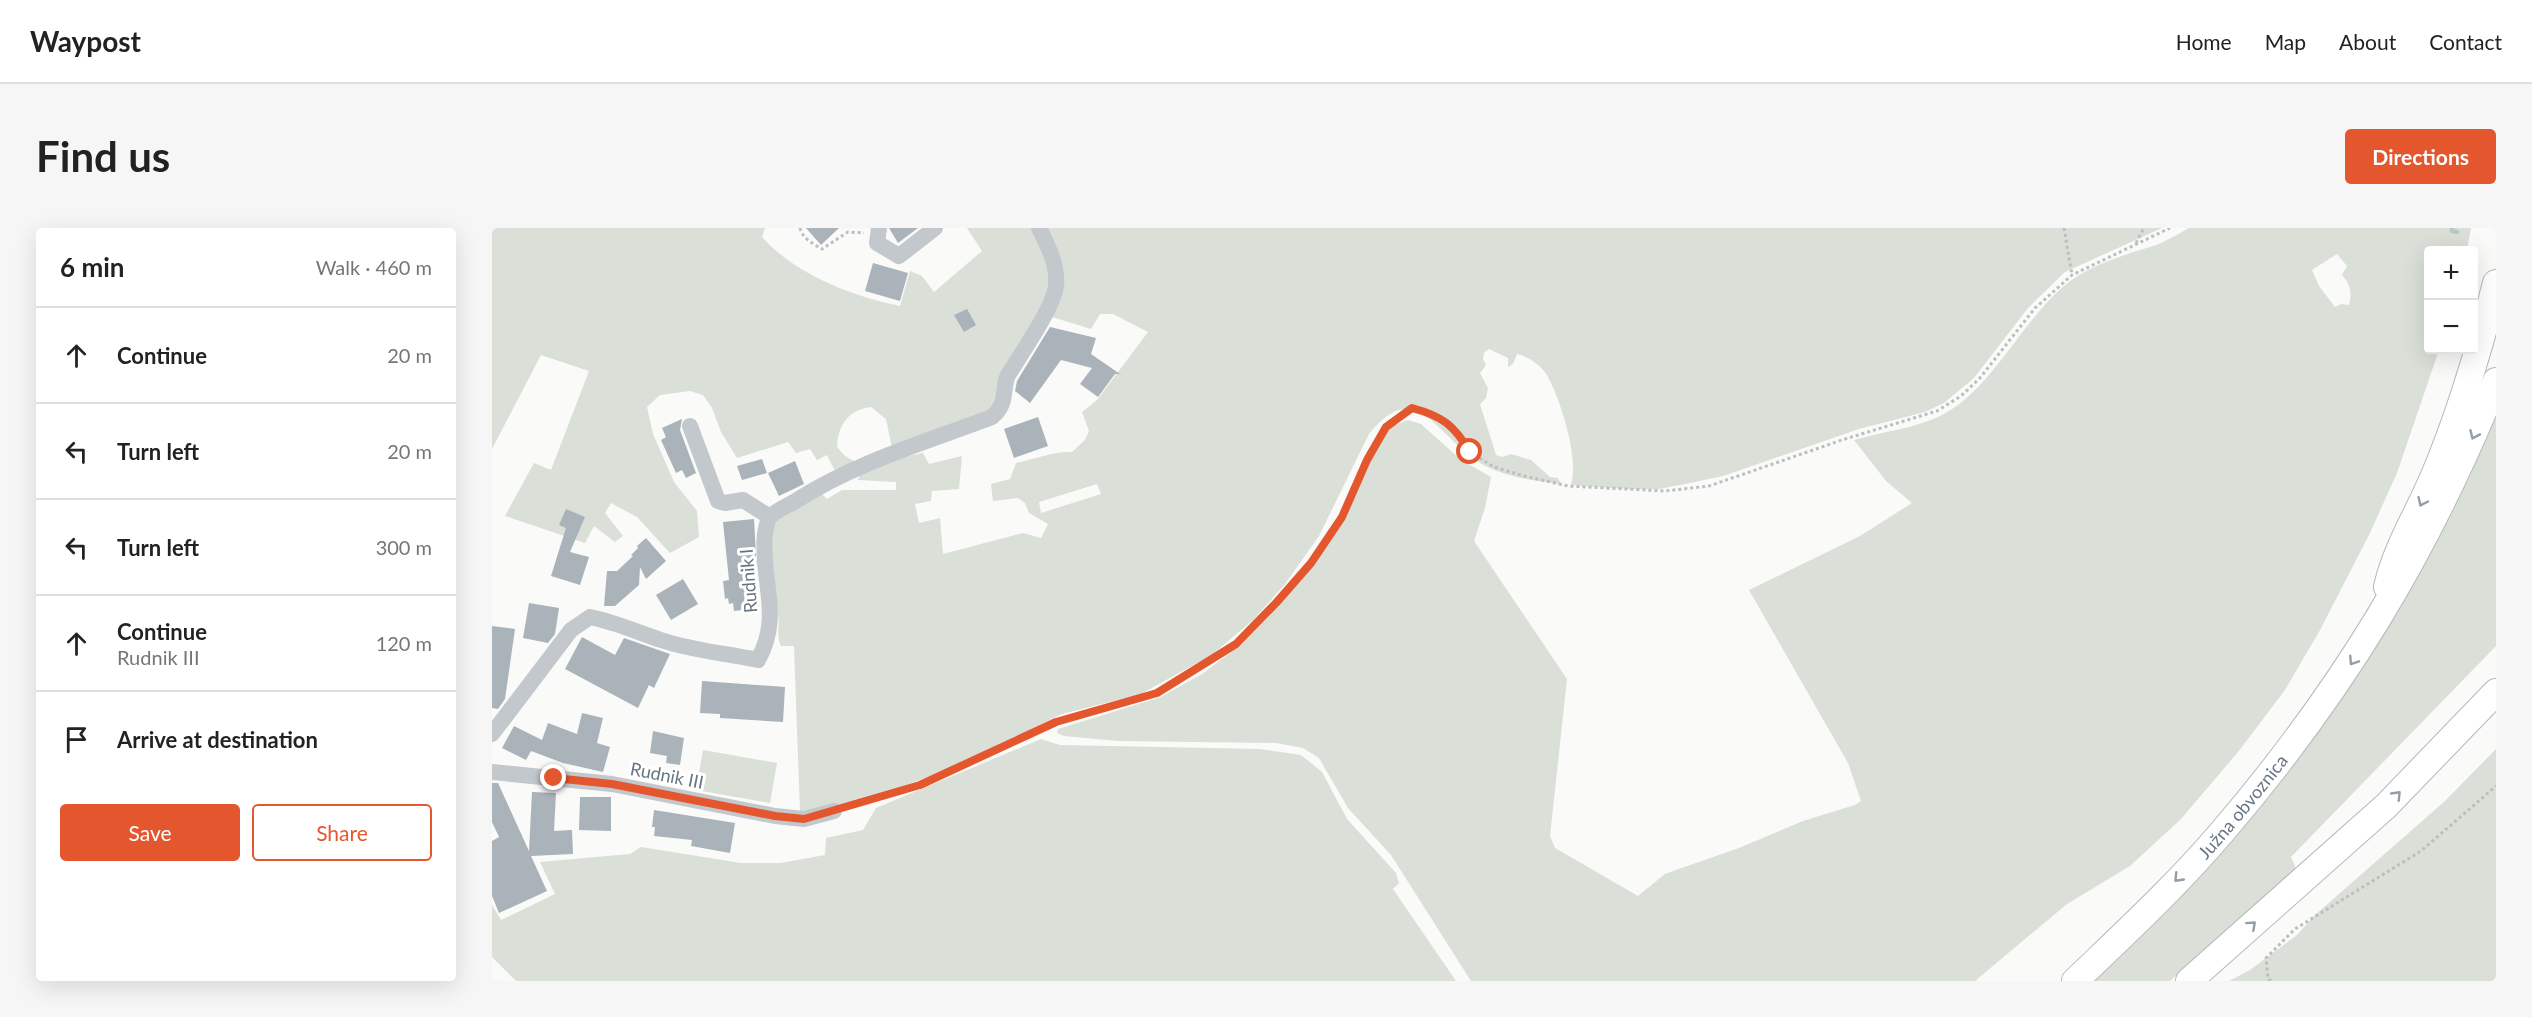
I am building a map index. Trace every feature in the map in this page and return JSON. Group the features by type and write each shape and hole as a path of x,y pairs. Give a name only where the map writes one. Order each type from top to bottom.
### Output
{"highway":[{"path":"2384,612 2386,591 2398,550 2432,479 2456,420 2477,355 2496,283"},
{"name":"Južna obvoznica","path":"2075,981 2220,835 2280,763 2319,710 2384,612 2445,498 2496,381"},
{"path":"2189,981 2386,806 2496,692"}],"street":[{"path":"878,236 899,256 935,228"},
{"path":"690,426 718,501 725,503 743,501 770,517 812,490 873,462 992,417 1001,410 1007,377 1051,303 1056,286 1055,266 1049,247 1039,228"},
{"name":"Rudnik I","path":"492,734 571,630 590,618 614,622 661,640 707,653 758,660 767,644 770,629 764,549 765,532 770,517"},
{"name":"Rudnik III","path":"492,772 612,784 775,816 804,819 834,811"}],"path":[{"path":"800,228 801,233 812,244 822,249 848,232 864,232 878,236"},
{"path":"2064,228 2072,275"},
{"path":"2135,244 2144,228"},
{"path":"834,811 920,785 1056,722 1157,693 1236,644 1311,563 1342,517 1367,460 1386,427 1412,408 1435,414 1459,434 1470,452 1494,467 1524,476 1579,486 1665,491 1709,486 1842,440 1937,411 1961,396 1980,378 2035,308 2072,275 2170,228"},
{"path":"2271,981 2268,979 2266,958 2295,929 2421,851 2496,786"}],"shaded area":[{"path":"492,228 765,228 762,237 791,262 808,273 844,290 900,306 910,271 922,276 934,292 982,251 967,228 1034,228 1051,277 1049,296 990,411 892,448 886,419 871,407 856,411 842,425 837,447 845,456 857,463 836,473 827,455 817,460 810,449 796,453 788,442 737,458 703,395 690,391 660,395 647,407 653,434 674,482 697,511 699,537 670,553 637,517 611,503 605,513 623,536 615,542 594,526 585,543 505,516 534,463 551,470 589,371 541,355 492,449"},
{"path":"1046,228 2162,228 2065,272 2028,308 1974,378 1944,403 1925,412 1859,429 1723,476 1659,489 1571,485 1573,460 1571,445 1558,399 1547,375 1534,362 1517,354 1513,364 1508,367 1508,358 1489,349 1484,353 1483,359 1486,365 1480,373 1488,388 1486,398 1480,404 1496,455 1502,457 1511,454 1531,460 1550,477 1558,478 1561,484 1519,478 1489,468 1465,452 1427,417 1414,410 1400,410 1386,417 1369,434 1319,536 1285,584 1254,619 1213,654 1141,694 1062,714 948,769 873,798 844,806 800,811 794,646 781,646 779,638 772,560 773,526 778,519 820,492 827,499 842,490 896,490 896,482 858,480 860,475 904,457 923,453 929,464 962,456 959,489 932,491 931,501 915,504 919,523 940,518 943,554 1023,533 1041,538 1048,524 1029,513 1025,503 1018,498 993,501 991,484 1010,479 1016,463 1051,454 1072,452 1085,440 1089,431 1082,412 1097,400 1148,332 1113,314 1100,314 1091,329 1052,317","holes":["1097,484 1101,494 1041,513 1039,502"]},
{"path":"2189,228 2471,228 2468,246 2424,246 2424,354 2438,354 2397,473 2369,535 2320,630 2285,690 2238,752 2181,819 2130,866 2067,904 1975,981 1471,981 1391,855 1348,808 1319,758 1303,748 1276,743 1118,741 1064,736 1057,733 1058,729 1161,697 1202,674 1242,644 1309,567 1350,495 1374,442 1387,428 1408,420 1421,424 1460,459 1491,477 1485,508 1474,541 1567,679 1550,836 1555,848 1638,896 1665,874 1739,848 1803,821 1855,805 1861,801 1848,763 1749,590 1860,536 1912,503 1886,481 1854,440 1918,425 1957,406 1989,375 2048,301 2064,286 2096,266 2160,243","holes":["2337,254 2347,266 2342,275 2350,289 2349,305 2341,304 2335,307 2319,286 2312,270"]},
{"path":"2496,411 2496,646 2291,857 2296,869 2170,981 2092,981 2308,742 2363,668 2429,556"},
{"path":"1041,739 1060,745 1260,749 1301,755 1322,772 1347,819 1396,873 1399,883 1393,889 1456,981 516,981 492,957 492,905 501,920 555,894 540,862 630,854 641,847 741,863 781,863 825,855 826,838 863,830 876,808"},
{"path":"2496,749 2496,981 2229,981 2250,970 2297,935 2315,915 2445,801"},
{"path":"703,750 777,763 770,803 696,790"}],"building":[{"path":"806,228 839,228 821,245"},
{"path":"889,228 918,228 898,243"},
{"path":"873,263 908,273 900,301 865,291"},
{"path":"967,309 976,325 964,332 954,315"},
{"path":"1050,327 1096,338 1091,354 1120,374 1115,374 1098,397 1080,384 1092,368 1061,360 1030,403 1015,391 1017,381"},
{"path":"1038,417 1048,446 1014,458 1004,429"},
{"path":"682,419 680,430 696,473 686,478 682,470 676,473 661,440 666,437 662,428"},
{"path":"762,459 767,473 742,480 737,466"},
{"path":"795,461 804,484 779,496 768,473"},
{"path":"566,509 585,517 570,552 589,557 580,585 551,576 566,528 559,525"},
{"path":"754,519 759,608 734,611 733,603 729,604 728,598 725,599 723,581 729,580 723,522"},
{"path":"646,538 666,561 646,579 640,567 639,585 615,606 604,606 607,571 617,571 633,556 631,555 638,548 637,546"},
{"path":"683,579 698,604 671,620 656,595"},
{"path":"529,603 559,608 555,634 548,643 523,638"},
{"path":"492,626 515,629 505,699 498,709 492,708"},
{"path":"582,637 615,655 624,638 670,654 654,688 649,685 638,708 565,669"},
{"path":"702,681 785,687 783,722 720,718 720,714 700,713"},
{"path":"582,713 603,718 597,743 610,747 603,772 563,763 531,751 526,760 502,748 514,726 542,740 548,723 577,734"},
{"path":"653,731 684,738 680,765 666,763 667,756 650,753"},
{"path":"492,783 498,783 529,851 532,792 556,793 554,831 572,830 573,854 531,856 547,891 499,913 492,896 492,841 499,837 492,822"},
{"path":"580,797 611,797 611,831 579,830"},
{"path":"654,810 735,823 730,853 691,846 692,840 654,836 655,827 652,827"}],"waterway":[{"path":"2452,228 2452,231 2457,232"}],"route":[{"path":"554,778 612,784 775,816 804,819 920,785 1056,722 1157,693 1236,644 1311,563 1342,517 1367,460 1386,427 1400,415 1412,408 1435,414 1459,434 1470,452"}]}
